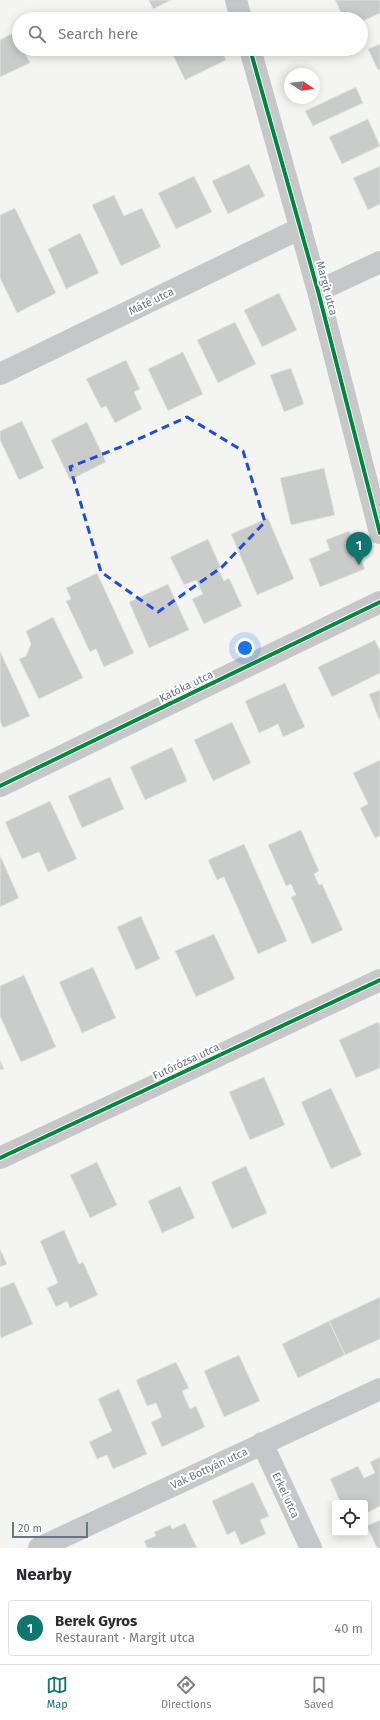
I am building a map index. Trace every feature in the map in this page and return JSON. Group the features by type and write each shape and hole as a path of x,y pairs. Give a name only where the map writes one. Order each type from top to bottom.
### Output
{"street":[{"path":"236,0 239,12"},
{"name":"Margit utca","path":"252,56 318,291 380,533"},
{"name":"Máté utca","path":"0,374 301,228"},
{"path":"318,291 380,262"},
{"name":"Katóka utca","path":"0,786 380,602"},
{"name":"Futórózsa utca","path":"0,1158 380,980"},
{"name":"Vak Bottyán utca","path":"39,1548 380,1389"},
{"name":"Erkel utca","path":"262,1443 311,1548"}],"highlighted area":[{"path":"187,417 243,451 265,522 222,567 158,612 101,572 70,467 123,446"}],"building":[{"path":"149,0 171,0 153,9"},
{"path":"335,0 380,0 380,13 368,19 368,12 341,12"},
{"path":"12,34 12,56 26,56 30,63 0,77 0,40"},
{"path":"380,44 380,69 378,70 368,49"},
{"path":"173,56 224,56 226,60 185,80"},
{"path":"356,87 363,103 313,126 305,111"},
{"path":"368,119 380,146 342,164 329,137"},
{"path":"249,164 265,196 228,214 212,181"},
{"path":"380,166 380,204 368,210 353,178"},
{"path":"194,176 212,212 176,229 158,193"},
{"path":"114,195 124,216 142,208 161,247 121,266 92,205"},
{"path":"15,208 56,293 17,313 0,278 0,215"},
{"path":"80,233 99,273 66,289 48,249"},
{"path":"279,293 297,330 262,347 244,310"},
{"path":"235,322 256,364 218,383 197,340"},
{"path":"183,352 203,394 168,411 148,369"},
{"path":"126,360 140,389 134,392 142,409 115,423 106,406 101,408 86,379"},
{"path":"291,368 304,404 284,412 270,375"},
{"path":"22,421 44,468 19,480 0,440 0,431"},
{"path":"87,422 106,462 70,480 51,440"},
{"path":"324,468 335,515 291,525 280,478"},
{"path":"268,518 294,579 257,595 231,534"},
{"path":"349,531 365,569 320,587 309,559 330,550 326,540"},
{"path":"208,539 221,568 218,569 224,581 229,578 242,606 204,624 192,599 203,594 196,580 184,585 170,557"},
{"path":"97,573 134,653 104,667 96,649 90,652 66,601 71,599 66,588"},
{"path":"168,584 189,630 149,648 129,602"},
{"path":"53,617 83,678 39,699 19,659 26,656 31,644 26,631"},
{"path":"375,640 380,651 380,673 332,697 318,667"},
{"path":"0,651 30,716 3,728 0,721"},
{"path":"285,683 305,727 283,737 278,724 259,733 245,701"},
{"path":"380,690 380,722 369,694"},
{"path":"232,722 251,763 213,781 194,740"},
{"path":"172,747 187,781 145,800 130,767"},
{"path":"380,760 380,836 375,838 360,808 368,804 353,773"},
{"path":"110,777 124,809 82,828 68,796"},
{"path":"50,801 77,859 48,872 39,852 22,859 5,822"},
{"path":"301,830 319,871 314,874 319,885 322,884 343,930 312,944 291,897 296,895 291,884 286,886 268,845"},
{"path":"244,844 287,941 258,954 224,877 217,880 208,860"},
{"path":"0,855 19,898 0,907"},
{"path":"141,916 160,959 136,970 117,927"},
{"path":"214,934 235,979 196,997 175,951"},
{"path":"93,967 116,1018 82,1033 59,982"},
{"path":"24,975 56,1047 21,1062 0,1016 0,986"},
{"path":"378,1022 380,1027 380,1068 356,1078 339,1040"},
{"path":"0,1060 4,1069 0,1070"},
{"path":"264,1077 285,1125 250,1140 229,1092"},
{"path":"331,1088 362,1155 331,1169 301,1102"},
{"path":"97,1162 117,1205 90,1218 70,1175"},
{"path":"246,1166 267,1213 232,1229 211,1182"},
{"path":"180,1186 195,1218 162,1233 148,1201"},
{"path":"64,1230 79,1264 83,1262 98,1295 70,1308 67,1301 56,1307 47,1288 58,1283 40,1241"},
{"path":"0,1249 7,1264 0,1267"},
{"path":"14,1282 33,1324 1,1338 0,1288"},
{"path":"380,1297 380,1339 345,1355 329,1321"},
{"path":"329,1321 345,1355 298,1378 282,1344"},
{"path":"239,1355 260,1401 224,1417 204,1371"},
{"path":"176,1362 189,1388 182,1391 190,1409 196,1406 205,1427 162,1447 151,1422 162,1417 156,1403 147,1406 136,1380"},
{"path":"119,1389 147,1454 113,1469 107,1455 97,1459 89,1442 112,1431 98,1399"},
{"path":"380,1457 380,1506 368,1512 368,1500 340,1500 330,1479 358,1466 364,1478 375,1473 370,1462"},
{"path":"253,1482 269,1516 260,1520 266,1534 241,1545 235,1531 227,1535 212,1501"},
{"path":"380,1520 380,1548 377,1548 368,1526"},
{"path":"185,1523 197,1548 147,1548 144,1541 156,1536 154,1532 170,1525 172,1529"}],"cycle path":[{"path":"252,56 318,291 380,533"},
{"path":"0,786 380,602"},
{"path":"0,1158 380,980"}],"place":[{"name":"Berek Gyros","path":"359,565"}]}
